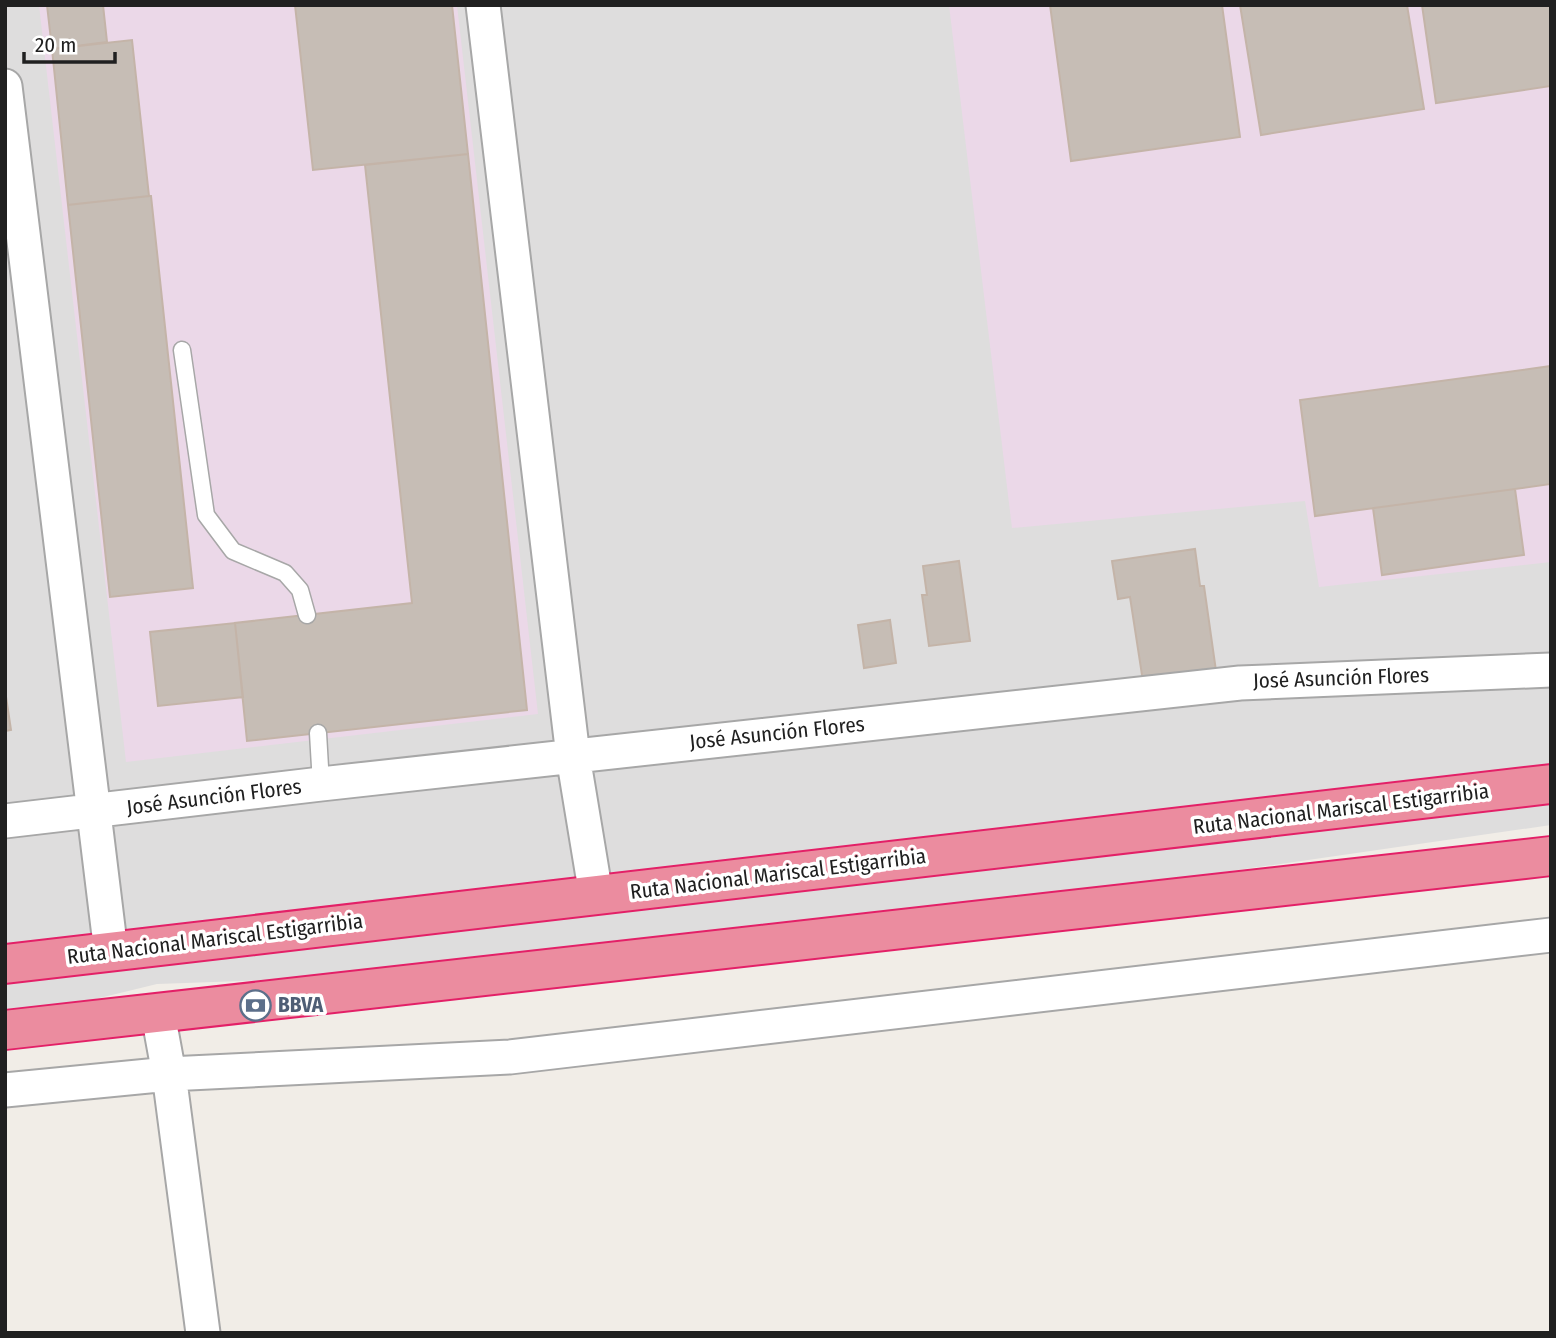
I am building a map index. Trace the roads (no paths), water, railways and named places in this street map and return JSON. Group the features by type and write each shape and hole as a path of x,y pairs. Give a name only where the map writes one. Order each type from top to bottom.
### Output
{"highway":[{"name":"Ruta Nacional Mariscal Estigarribia","path":"5,964 1551,784"},
{"path":"5,1030 1551,856"}],"street":[{"path":"483,5 573,756 596,895"},
{"path":"5,86 111,952"},
{"name":"José Asunción Flores","path":"5,821 1240,682 1551,670"},
{"path":"5,1090 169,1074 510,1058 1551,935"},
{"path":"158,1014 169,1074 203,1333"}],"lane":[{"path":"182,350 206,515 233,551 285,573 300,590 307,615"},
{"path":"318,733 321,784"}],"place":[{"name":"BBVA","path":"255,1005"}]}
